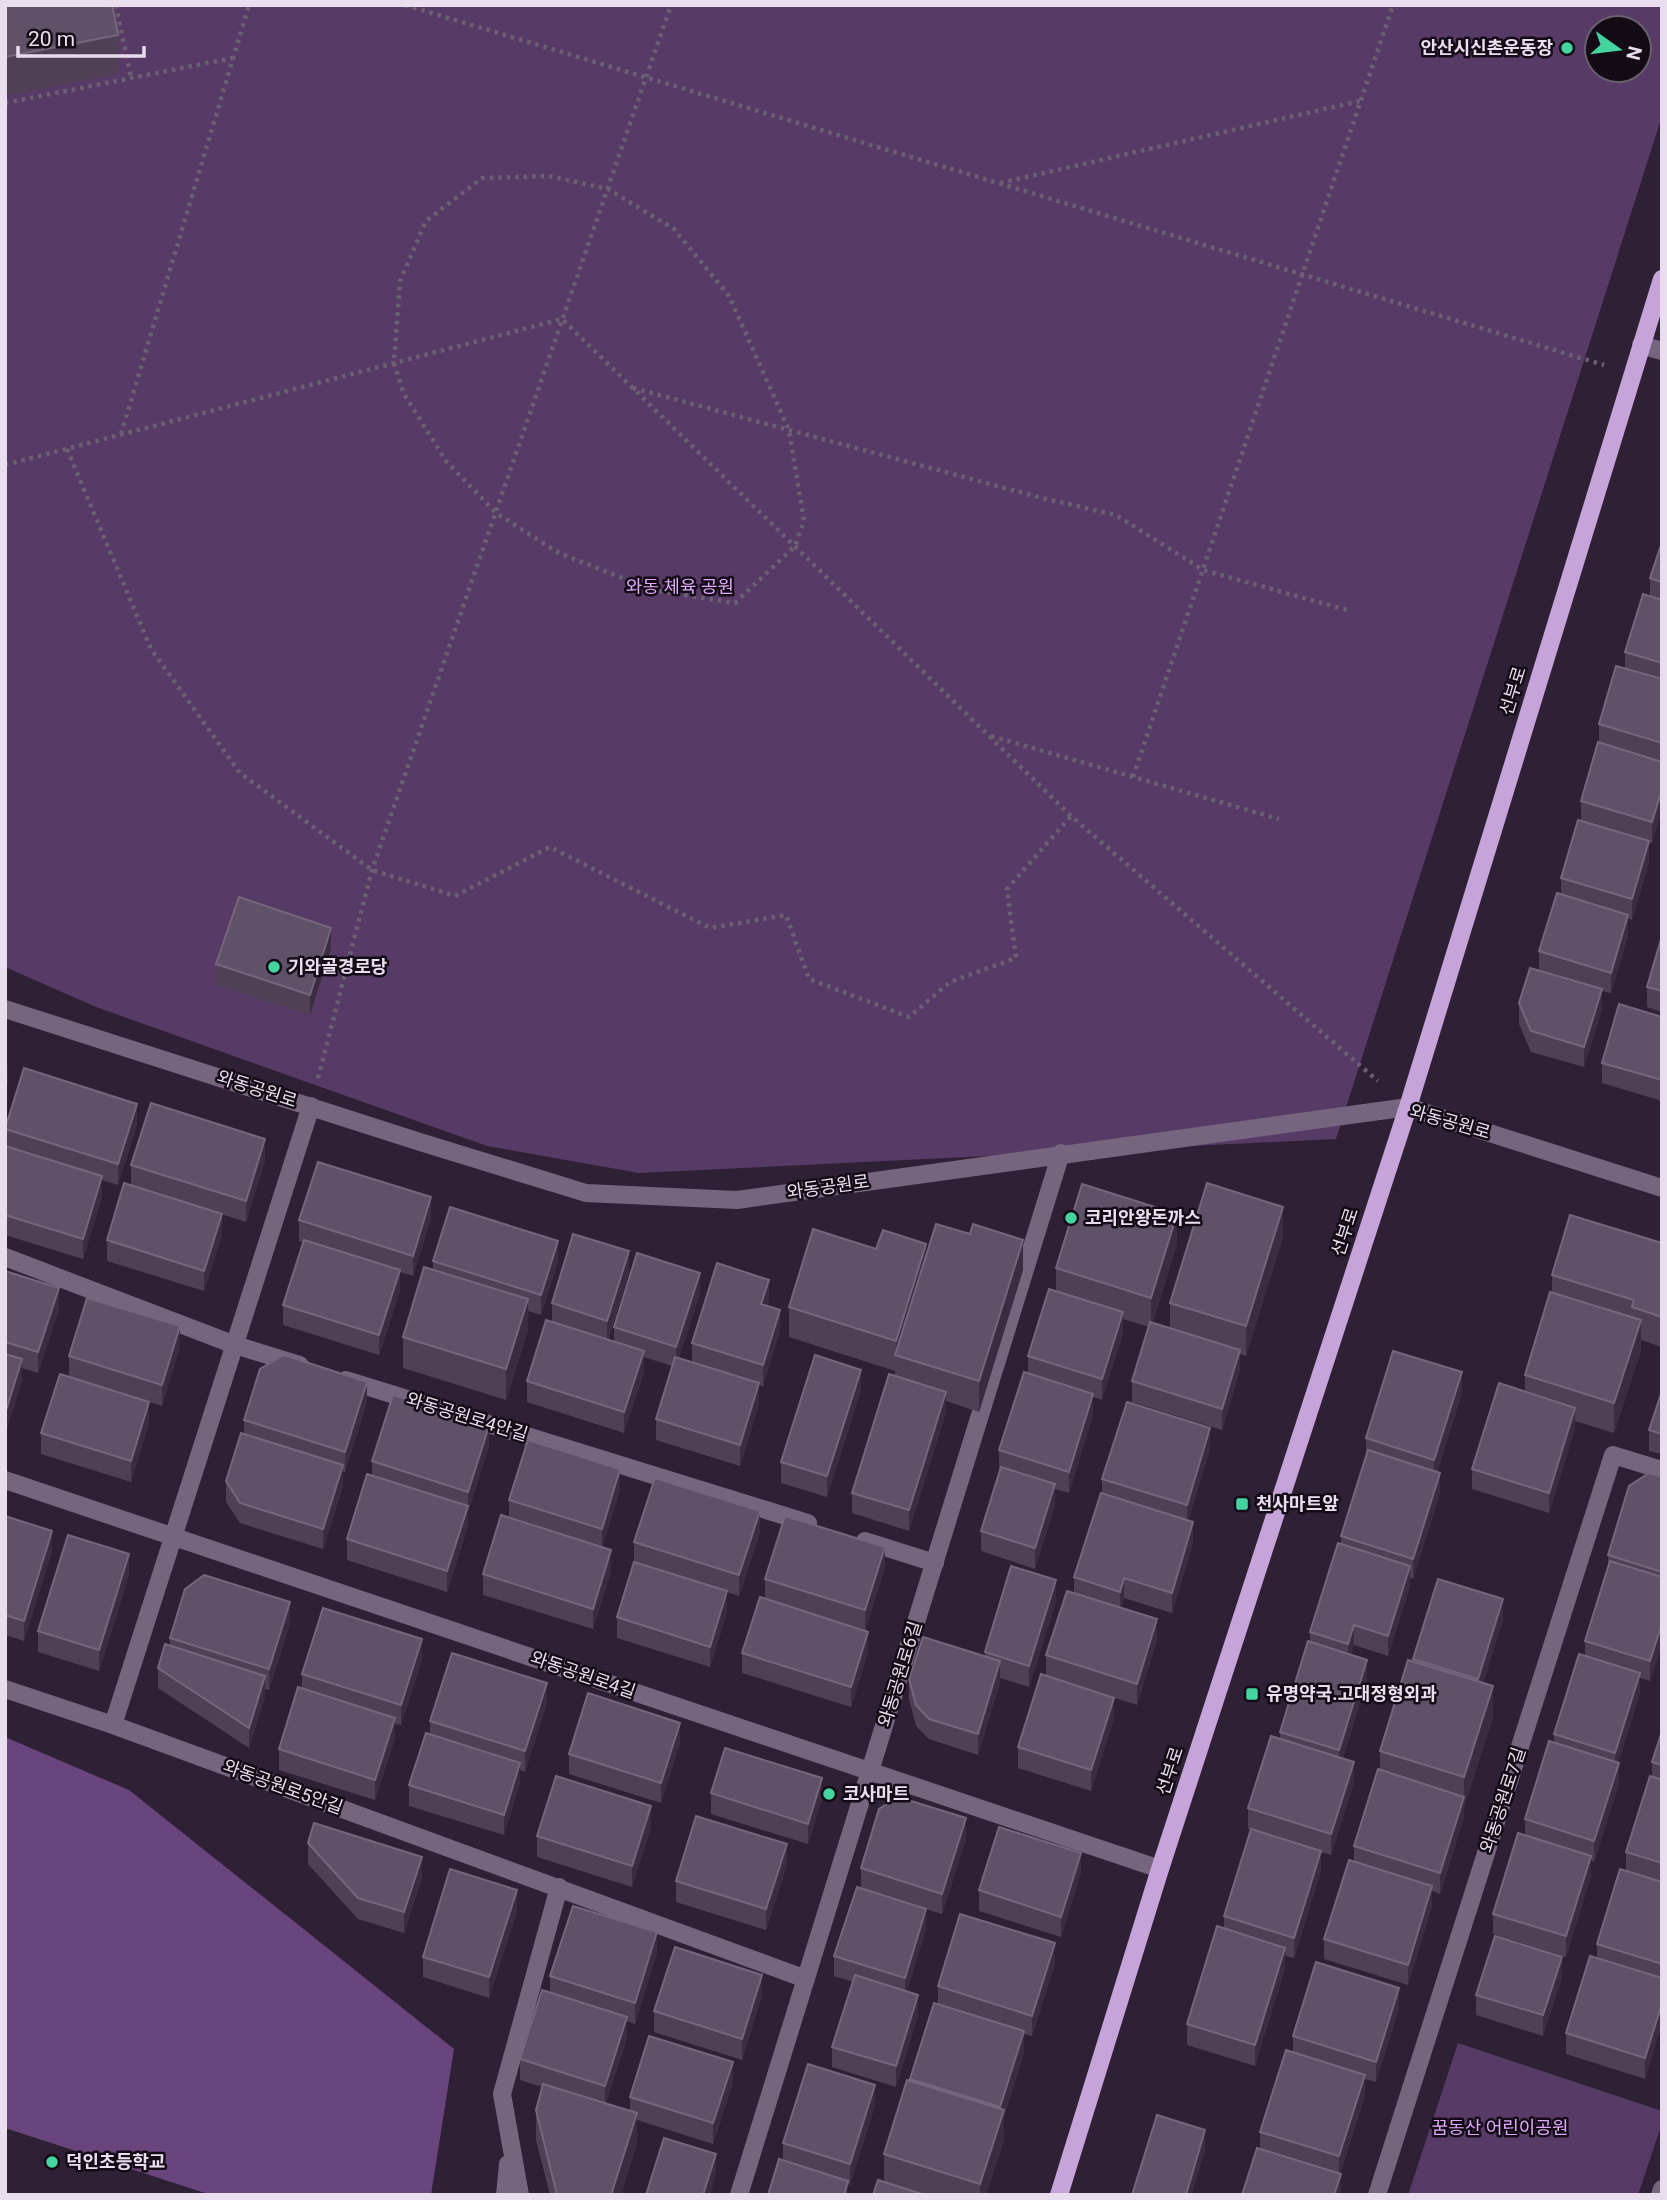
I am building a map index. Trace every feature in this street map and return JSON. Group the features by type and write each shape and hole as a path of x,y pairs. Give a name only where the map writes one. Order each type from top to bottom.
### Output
{"main road":[{"name":"선부로","path":"1059,2195 1160,1869 1408,1107 1662,279"}],"street":[{"path":"1641,345 1662,351"},
{"name":"와동공원로","path":"5,1009 586,1193 737,1200 1408,1107 1662,1188"},
{"path":"113,1725 311,1107"},
{"name":"와동공원로6길","path":"739,2195 1061,1153"},
{"name":"와동공원로4안길","path":"5,1257 235,1345 935,1563"},
{"name":"와동공원로7길","path":"1377,2195 1613,1455 1662,1470"},
{"name":"와동공원로4길","path":"5,1480 1160,1869"},
{"name":"와동공원로5안길","path":"5,1689 113,1725 806,1979"},
{"path":"520,2195 502,2094 559,1887"},
{"path":"505,2195 510,2140"},
{"path":"1660,2195 1662,2189"}],"path":[{"path":"116,5 131,78"},
{"path":"120,435 249,5"},
{"path":"405,5 1632,373"},
{"path":"311,1107 372,870 670,5"},
{"path":"1133,777 1393,5"},
{"path":"5,103 233,58"},
{"path":"997,184 1361,101"},
{"path":"549,176 608,189 674,229 729,296 789,430 804,521 794,546 735,603 653,590 559,553 496,513 446,461 404,394 394,363 400,281 426,220 482,178 549,176"},
{"path":"5,464 562,319"},
{"path":"562,319 1071,816 1408,1107"},
{"path":"632,388 1042,498 1116,514 1203,570 1347,610"},
{"path":"67,449 151,649 232,762 240,773 372,870 455,896 550,847 710,928 786,915 809,979 909,1017 950,982 1017,958 1007,889 1071,816"},
{"path":"989,736 1279,818"}],"green space":[{"name":"와동 체육 공원","path":"5,5 1662,5 1662,116 1336,1139 639,1173 487,1146 96,1007 5,967"},
{"name":"꿈동산 어린이공원","path":"1458,2043 1662,2111 1662,2123 1638,2195 1408,2195"}],"shaded area":[{"path":"5,1737 129,1790 454,2049 431,2195 211,2195 5,2128"}],"building":[{"path":"5,5 112,5 118,35 5,57"},
{"path":"1662,542 1662,582 1650,578"},
{"path":"1643,594 1662,600 1662,663 1625,652"},
{"path":"1616,666 1662,679 1662,743 1599,724"},
{"path":"1598,742 1662,762 1662,789 1652,822 1581,801"},
{"path":"1578,820 1649,841 1632,899 1561,878"},
{"path":"1557,893 1628,915 1611,973 1539,951"},
{"name":"기와골경로당","path":"239,897 331,928 310,995 216,964"},
{"path":"1662,936 1662,991 1647,987"},
{"path":"1530,968 1602,989 1584,1047 1531,1031 1519,1003"},
{"path":"1619,1004 1662,1017 1662,1080 1602,1063"},
{"path":"24,1068 137,1104 118,1164 5,1129"},
{"path":"151,1103 265,1139 246,1201 131,1165"},
{"path":"5,1146 102,1176 83,1239 5,1215"},
{"path":"318,1162 431,1197 413,1256 299,1220"},
{"path":"124,1183 222,1214 204,1271 107,1240"},
{"path":"1207,1183 1283,1207 1246,1326 1170,1303"},
{"path":"1082,1184 1177,1214 1151,1298 1056,1268"},
{"path":"450,1207 558,1241 541,1295 433,1261"},
{"path":"1570,1215 1662,1243 1662,1317 1632,1307 1634,1300 1552,1275"},
{"path":"936,1224 970,1234 973,1224 1023,1240 979,1381 895,1355"},
{"path":"813,1229 876,1249 883,1230 926,1244 896,1341 789,1307"},
{"path":"573,1234 629,1251 607,1321 552,1303"},
{"path":"304,1240 400,1270 379,1335 283,1305"},
{"path":"637,1253 700,1273 676,1347 614,1327"},
{"path":"717,1263 769,1280 761,1304 780,1310 763,1365 692,1343"},
{"path":"424,1267 528,1299 506,1369 403,1337"},
{"path":"5,1271 59,1288 38,1352 5,1342"},
{"path":"1049,1289 1123,1312 1102,1379 1028,1356"},
{"path":"1550,1292 1641,1320 1614,1403 1525,1375"},
{"path":"87,1298 180,1326 162,1385 69,1356"},
{"path":"546,1320 644,1351 624,1412 527,1381"},
{"path":"1150,1322 1240,1350 1222,1409 1132,1381"},
{"path":"1393,1351 1462,1372 1434,1460 1366,1438"},
{"path":"5,1354 22,1359 5,1414"},
{"path":"284,1355 367,1382 345,1452 244,1420 260,1369"},
{"path":"815,1355 861,1370 827,1476 781,1462"},
{"path":"675,1357 759,1383 740,1445 656,1419"},
{"path":"1024,1372 1093,1394 1069,1472 999,1450"},
{"path":"60,1374 149,1402 131,1461 41,1433"},
{"path":"889,1374 946,1392 909,1510 852,1493"},
{"path":"1499,1383 1575,1408 1549,1493 1472,1469"},
{"path":"1662,1391 1662,1434 1649,1430"},
{"path":"393,1395 489,1426 468,1492 372,1461"},
{"path":"1127,1402 1210,1428 1187,1505 1102,1479"},
{"path":"241,1433 343,1465 323,1529 240,1503 226,1481"},
{"path":"528,1440 620,1469 602,1529 509,1500"},
{"path":"1368,1450 1440,1473 1413,1559 1341,1536"},
{"path":"1001,1467 1055,1484 1035,1548 981,1531"},
{"path":"1649,1473 1662,1477 1662,1572 1608,1555 1629,1486"},
{"path":"367,1474 468,1506 447,1571 347,1539"},
{"path":"655,1478 760,1511 739,1575 634,1542"},
{"path":"1101,1493 1193,1522 1172,1593 1124,1578 1120,1592 1074,1577"},
{"path":"501,1515 611,1550 593,1609 483,1574"},
{"path":"5,1516 52,1531 24,1621 5,1615"},
{"path":"785,1516 885,1547 865,1610 765,1579"},
{"path":"68,1535 129,1554 99,1650 38,1631"},
{"path":"1338,1543 1410,1566 1388,1636 1354,1625 1348,1644 1310,1632"},
{"path":"1610,1561 1662,1577 1662,1623 1650,1661 1585,1641"},
{"path":"634,1562 727,1591 710,1647 617,1617"},
{"path":"1011,1566 1056,1580 1029,1666 985,1652"},
{"path":"204,1575 290,1602 269,1669 170,1638 185,1589"},
{"path":"1438,1579 1503,1599 1478,1679 1413,1659"},
{"path":"1067,1591 1157,1619 1137,1684 1046,1655"},
{"path":"760,1597 868,1632 851,1687 742,1653"},
{"path":"323,1608 422,1639 401,1705 302,1674"},
{"path":"923,1637 1000,1661 978,1734 929,1719 916,1705 909,1679"},
{"path":"1308,1641 1367,1660 1339,1750 1280,1732"},
{"path":"165,1644 265,1676 249,1728 158,1668"},
{"path":"452,1653 547,1683 525,1751 430,1721"},
{"path":"1579,1654 1640,1673 1615,1753 1554,1734"},
{"path":"1408,1660 1493,1686 1464,1777 1380,1751"},
{"path":"1041,1674 1114,1698 1091,1770 1018,1747"},
{"path":"298,1687 395,1718 375,1780 279,1749"},
{"path":"588,1693 680,1723 661,1783 569,1754"},
{"path":"1662,1731 1662,1765 1652,1762"},
{"path":"426,1733 520,1763 504,1815 409,1785"},
{"path":"1271,1736 1354,1762 1331,1834 1248,1808"},
{"path":"1549,1741 1619,1763 1594,1841 1525,1819"},
{"path":"725,1748 822,1778 808,1824 711,1793"},
{"path":"1378,1769 1464,1797 1440,1873 1354,1846"},
{"path":"556,1776 651,1806 632,1866 537,1836"},
{"path":"1650,1776 1662,1780 1662,1863 1626,1852"},
{"path":"898,1797 966,1818 942,1894 861,1868 879,1809"},
{"path":"696,1816 787,1844 766,1909 676,1881"},
{"path":"314,1823 422,1857 404,1912 358,1898 308,1843"},
{"path":"999,1827 1081,1853 1061,1917 979,1890"},
{"path":"1251,1829 1321,1851 1294,1938 1224,1916"},
{"path":"1518,1833 1591,1856 1566,1936 1493,1914"},
{"path":"1349,1860 1432,1886 1408,1965 1324,1939"},
{"path":"450,1869 517,1890 489,1977 423,1957"},
{"path":"1620,1869 1662,1882 1662,1964 1597,1944"},
{"path":"857,1887 926,1909 905,1978 834,1956"},
{"path":"573,1906 657,1932 635,2003 550,1976"},
{"path":"960,1914 1055,1943 1032,2016 938,1986"},
{"path":"1217,1926 1285,1948 1255,2045 1187,2024"},
{"path":"1495,1936 1562,1957 1543,2015 1476,1995"},
{"path":"675,1947 762,1975 742,2039 654,2011"},
{"path":"1590,1956 1662,1978 1662,2003 1645,2058 1566,2033"},
{"path":"1316,1962 1399,1988 1376,2062 1293,2036"},
{"path":"855,1975 918,1995 896,2066 832,2047"},
{"path":"542,1990 627,2017 605,2086 520,2059"},
{"path":"934,2003 1024,2031 1000,2107 910,2079"},
{"path":"649,2036 733,2062 713,2123 630,2097"},
{"path":"1286,2050 1365,2075 1339,2156 1260,2132"},
{"path":"808,2064 875,2085 850,2164 783,2143"},
{"path":"907,2080 1004,2110 980,2184 884,2154"},
{"path":"543,2084 637,2113 611,2195 557,2195 536,2110"},
{"path":"1157,2115 1205,2130 1186,2195 1132,2195"},
{"path":"664,2138 716,2154 703,2195 646,2195"},
{"path":"1257,2148 1341,2174 1334,2195 1242,2195"},
{"path":"779,2159 848,2181 844,2195 768,2195"},
{"path":"878,2180 925,2195 873,2195"}],"place":[{"name":"안산시신촌운동장","path":"1567,48"},
{"name":"기와골경로당","path":"274,967"},
{"name":"코리안왕돈까스","path":"1071,1218"},
{"name":"천사마트앞","path":"1242,1504"},
{"name":"유명약국.고대정형외과","path":"1252,1694"},
{"name":"코사마트","path":"829,1794"},
{"name":"덕인초등학교","path":"52,2162"}]}
